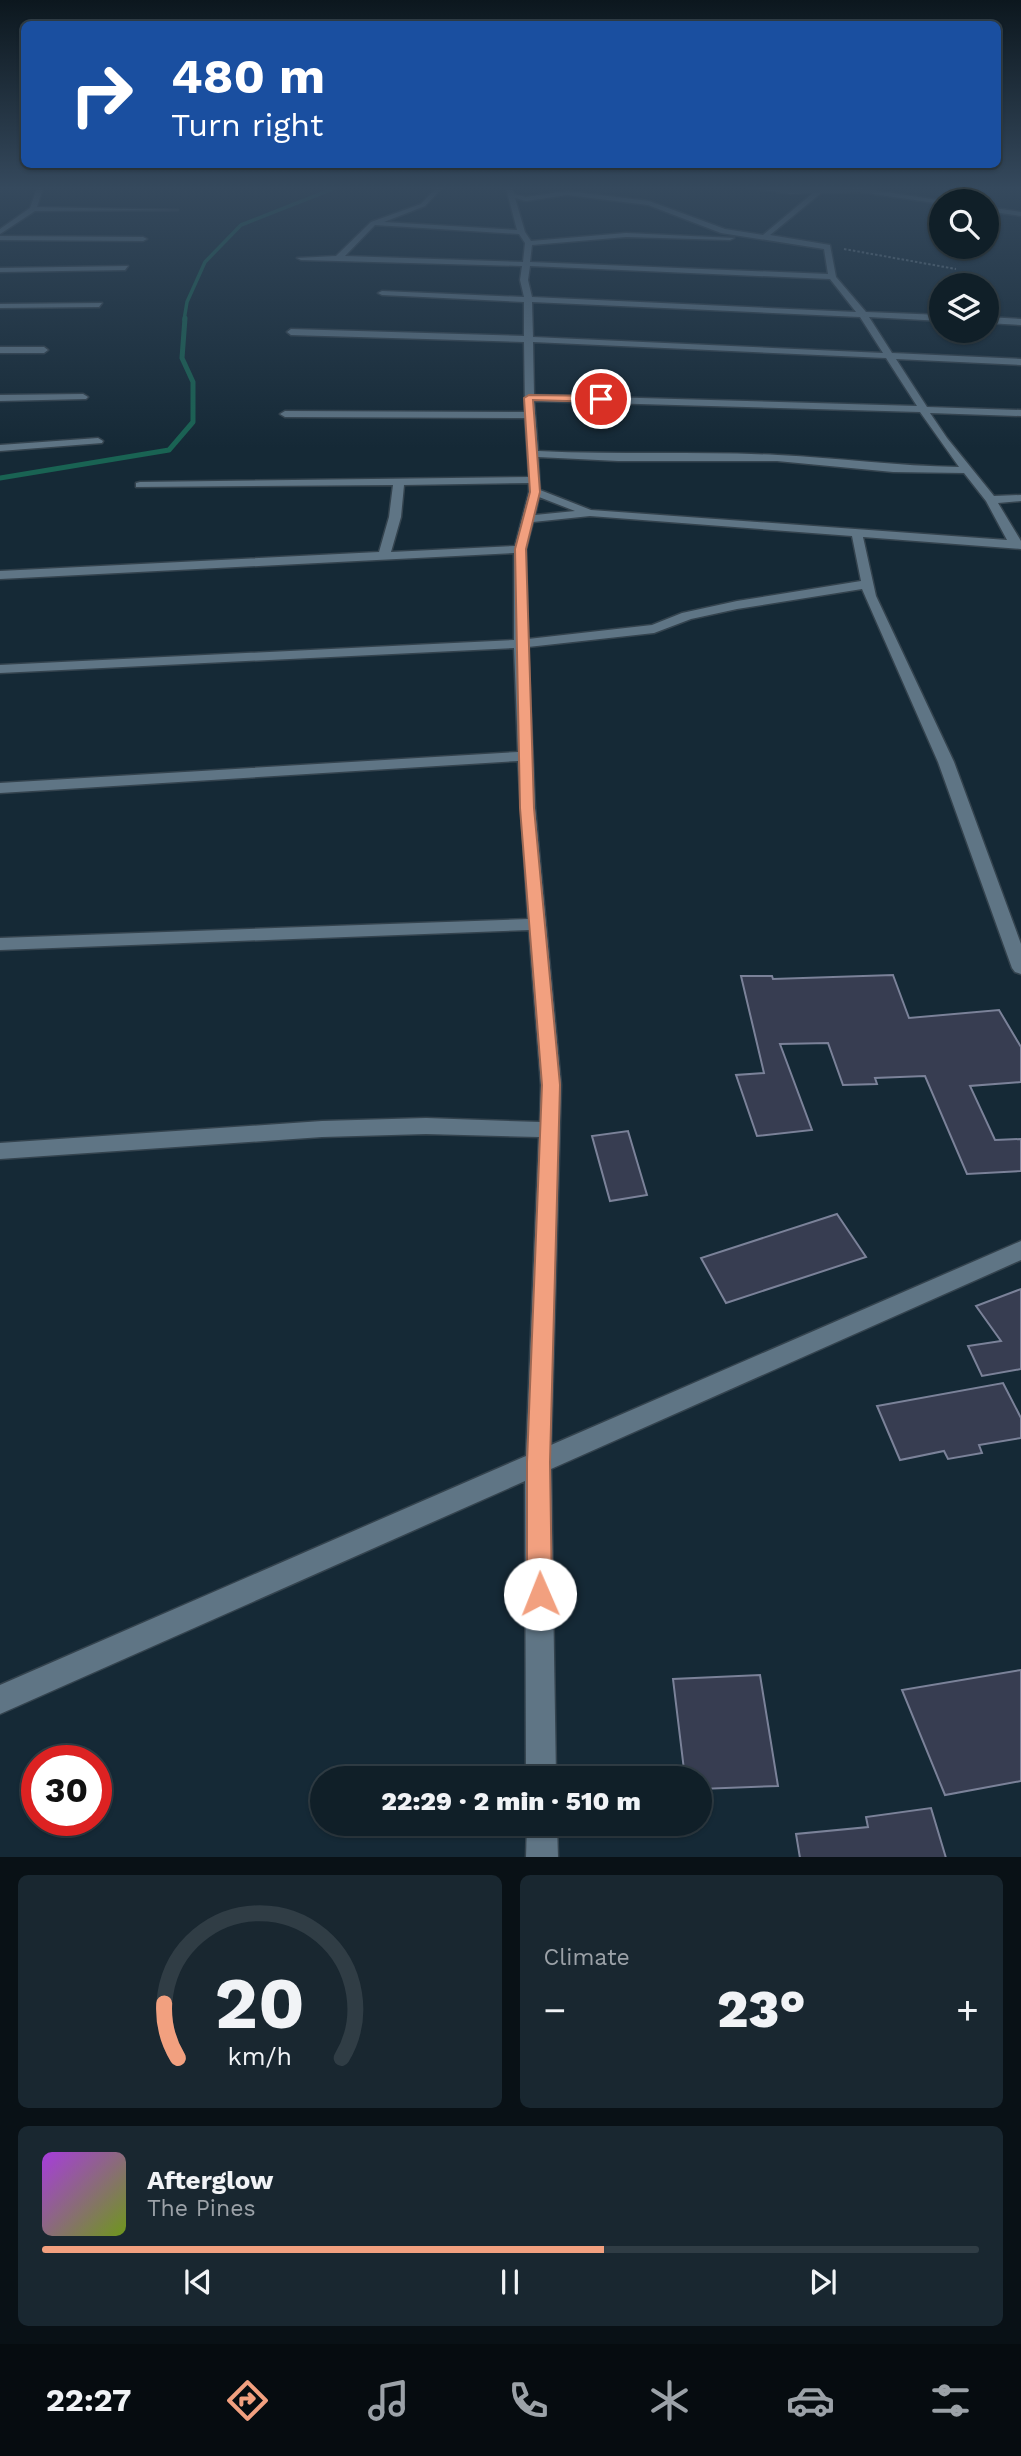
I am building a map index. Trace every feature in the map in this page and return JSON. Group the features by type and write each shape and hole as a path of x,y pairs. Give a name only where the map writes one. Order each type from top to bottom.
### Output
{"street":[{"path":"525,275 528,298 534,486 530,519 520,549 521,644 525,756 551,1085 538,1462 541,1766"},
{"path":"764,275 832,278"},
{"path":"831,275 862,313 923,408 966,470 991,500 1018,545"},
{"path":"382,293 929,317"},
{"path":"0,306 99,305"},
{"path":"999,320 1021,321"},
{"path":"291,332 528,339 1021,362"},
{"path":"0,350 44,350"},
{"path":"0,398 83,397"},
{"path":"285,414 530,406 923,408 1021,413"},
{"path":"0,448 98,441"},
{"path":"532,454 618,458 777,458 893,469 966,470"},
{"path":"384,557 395,517 398,480"},
{"path":"140,485 398,480 534,486 590,513"},
{"path":"991,500 1021,498"},
{"path":"530,519 590,513 1018,545"},
{"path":"857,534 870,596 946,762 1021,968"},
{"path":"0,575 520,549"},
{"path":"0,668 521,644 654,629 687,616 737,605 868,584"},
{"path":"0,788 525,756"},
{"path":"0,944 538,924"},
{"path":"0,1151 321,1129 426,1126 551,1130"},
{"path":"0,1700 1021,1250"},
{"path":"542,1836 542,1857"}],"building":[{"path":"893,975 909,1018 999,1010 1021,1047 1021,1082 970,1086 995,1140 1021,1139 1021,1171 967,1174 925,1076 875,1078 877,1084 843,1085 828,1043 780,1044 812,1130 757,1136 736,1075 764,1073 741,976 772,976 773,979"},
{"path":"628,1131 647,1195 610,1201 592,1136"},
{"path":"837,1214 866,1257 726,1303 701,1258"},
{"path":"1021,1289 1021,1369 982,1376 968,1346 1001,1341 976,1306"},
{"path":"1003,1383 1021,1418 1021,1438 979,1445 982,1453 948,1459 944,1451 900,1460 877,1406"},
{"path":"1021,1670 1021,1781 945,1795 902,1690"},
{"path":"760,1675 778,1786 712,1789 712,1766 684,1766 673,1679"},
{"path":"931,1808 946,1857 800,1857 796,1834 868,1827 866,1817"}],"waterway":[{"path":"184,320 187,302 199,275"},
{"path":"0,478 169,450 193,422 193,382 182,358 185,318"}],"route":[{"path":"540,1594 538,1462 551,1085 527,808 520,549 535,492 529,398 601,399"}]}
